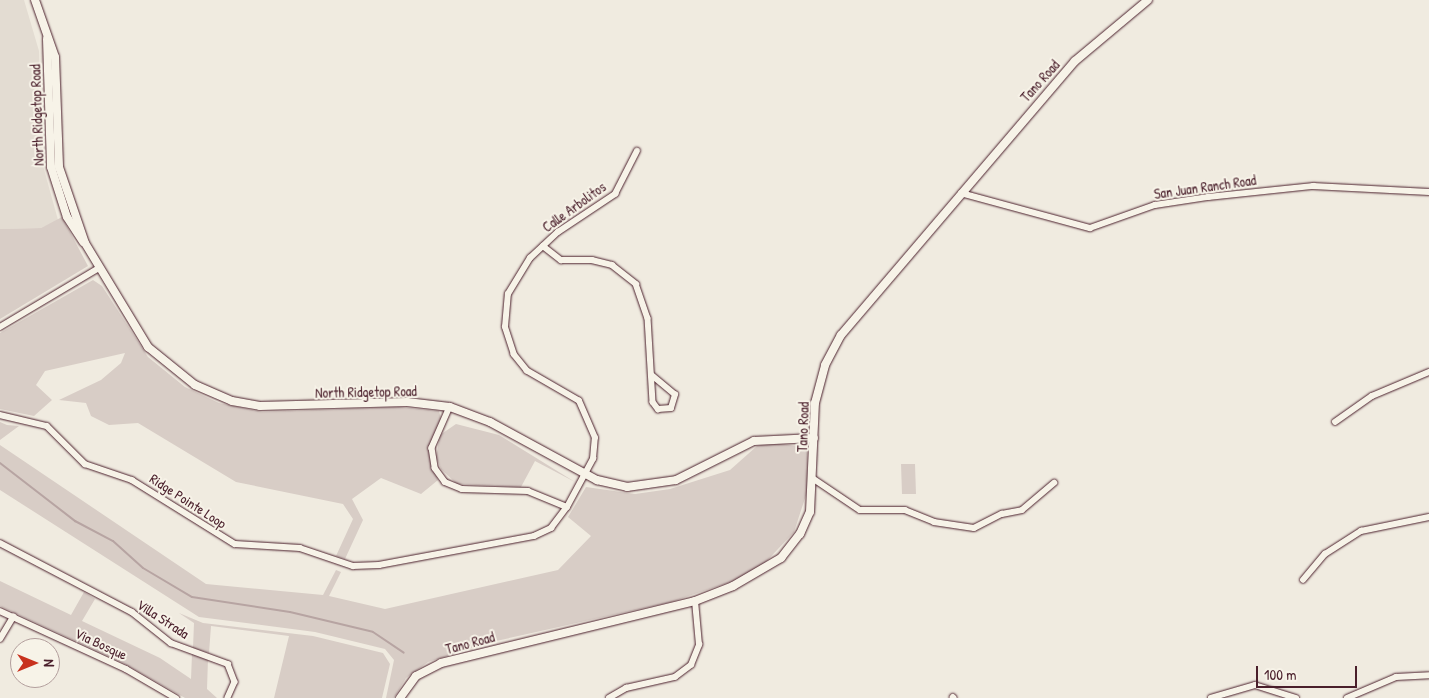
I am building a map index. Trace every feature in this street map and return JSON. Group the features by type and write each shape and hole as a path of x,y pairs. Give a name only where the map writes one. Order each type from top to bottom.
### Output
{"street":[{"name":"North Ridgetop Road","path":"35,0 56,66 59,167 85,243 98,268 148,346 175,372 207,392 260,406 407,402 450,408 490,422 586,474 617,486 655,486 683,478 754,441 814,438"},
{"name":"Tano Road","path":"400,698 416,676 452,659 695,601 760,573 786,553 810,512 814,479 814,438 818,386 841,335 1075,61 1148,0"},
{"name":"Calle Arbolitos","path":"586,474 595,438 584,407 566,390 527,371 507,337 506,306 512,284 542,246 615,194 637,151"},
{"name":"San Juan Ranch Road","path":"961,193 1090,228 1156,205 1208,197 1313,186 1429,192"},
{"path":"542,246 561,260 592,260 612,265 636,284 646,310 654,405 661,410 671,408 675,395 652,376"},
{"path":"0,327 98,268"},
{"path":"1335,422 1372,396 1429,372"},
{"path":"450,408 432,453 445,482 462,490 528,491 567,507"},
{"name":"Ridge Pointe Loop","path":"0,414 47,426 85,464 132,480 235,544 300,548 353,566 379,565 534,536 551,528 567,507 586,474"},
{"path":"814,479 860,510 904,510 934,522 974,528 1002,514 1022,510 1054,483"},
{"path":"1303,580 1325,554 1361,532 1429,517"},
{"name":"Villa Strada","path":"0,543 132,612 171,642 228,664 235,682 228,698"},
{"path":"609,698 626,688 675,677 691,665 699,645 695,601"},
{"name":"Via Bosque","path":"0,611 126,669 176,698"},
{"path":"0,639 13,617"},
{"path":"1348,698 1396,677 1429,675"},
{"path":"1211,698 1255,685 1296,698"}],"shaded area":[{"path":"0,0 24,0 39,51 42,162 58,220 41,228 0,229"},
{"path":"62,217 88,266 0,319 0,229 41,228"},
{"path":"93,280 102,286 148,357 185,387 219,403 262,412 399,407 439,411 442,422 428,449 438,480 421,494 381,478 352,499 363,520 345,559 336,556 353,519 343,504 236,482 138,423 109,425 91,416 86,403 59,400 101,380 121,363 125,353 45,371 36,385 52,400 34,416 0,409 0,333"},
{"path":"0,422 7,425 19,426 0,440"},
{"path":"456,424 499,435 575,482 535,461 521,487 457,484 441,469 436,457 440,435"},
{"path":"771,443 807,447 808,489 794,532 762,566 739,579 671,602 487,643 428,662 406,678 394,698 386,698 394,660 385,649 315,632 199,617 0,490 0,445 206,584 323,595 336,570 341,572 329,596 385,609 558,570 591,536 568,517 586,487 635,494 670,489 730,470 757,446"},
{"path":"901,464 915,464 916,494 902,494"},
{"path":"0,581 71,615 84,592 95,599 82,621 160,658 191,679 192,654 208,659 207,689 217,698 185,698 125,664 0,606"},
{"path":"179,613 203,623 313,636 383,653 390,664 382,698 274,698 289,636 211,626 209,653 193,648 194,623"}],"waterway":[{"path":"0,463 75,521 113,541 143,568 192,597 290,612 373,632 404,653"}]}
